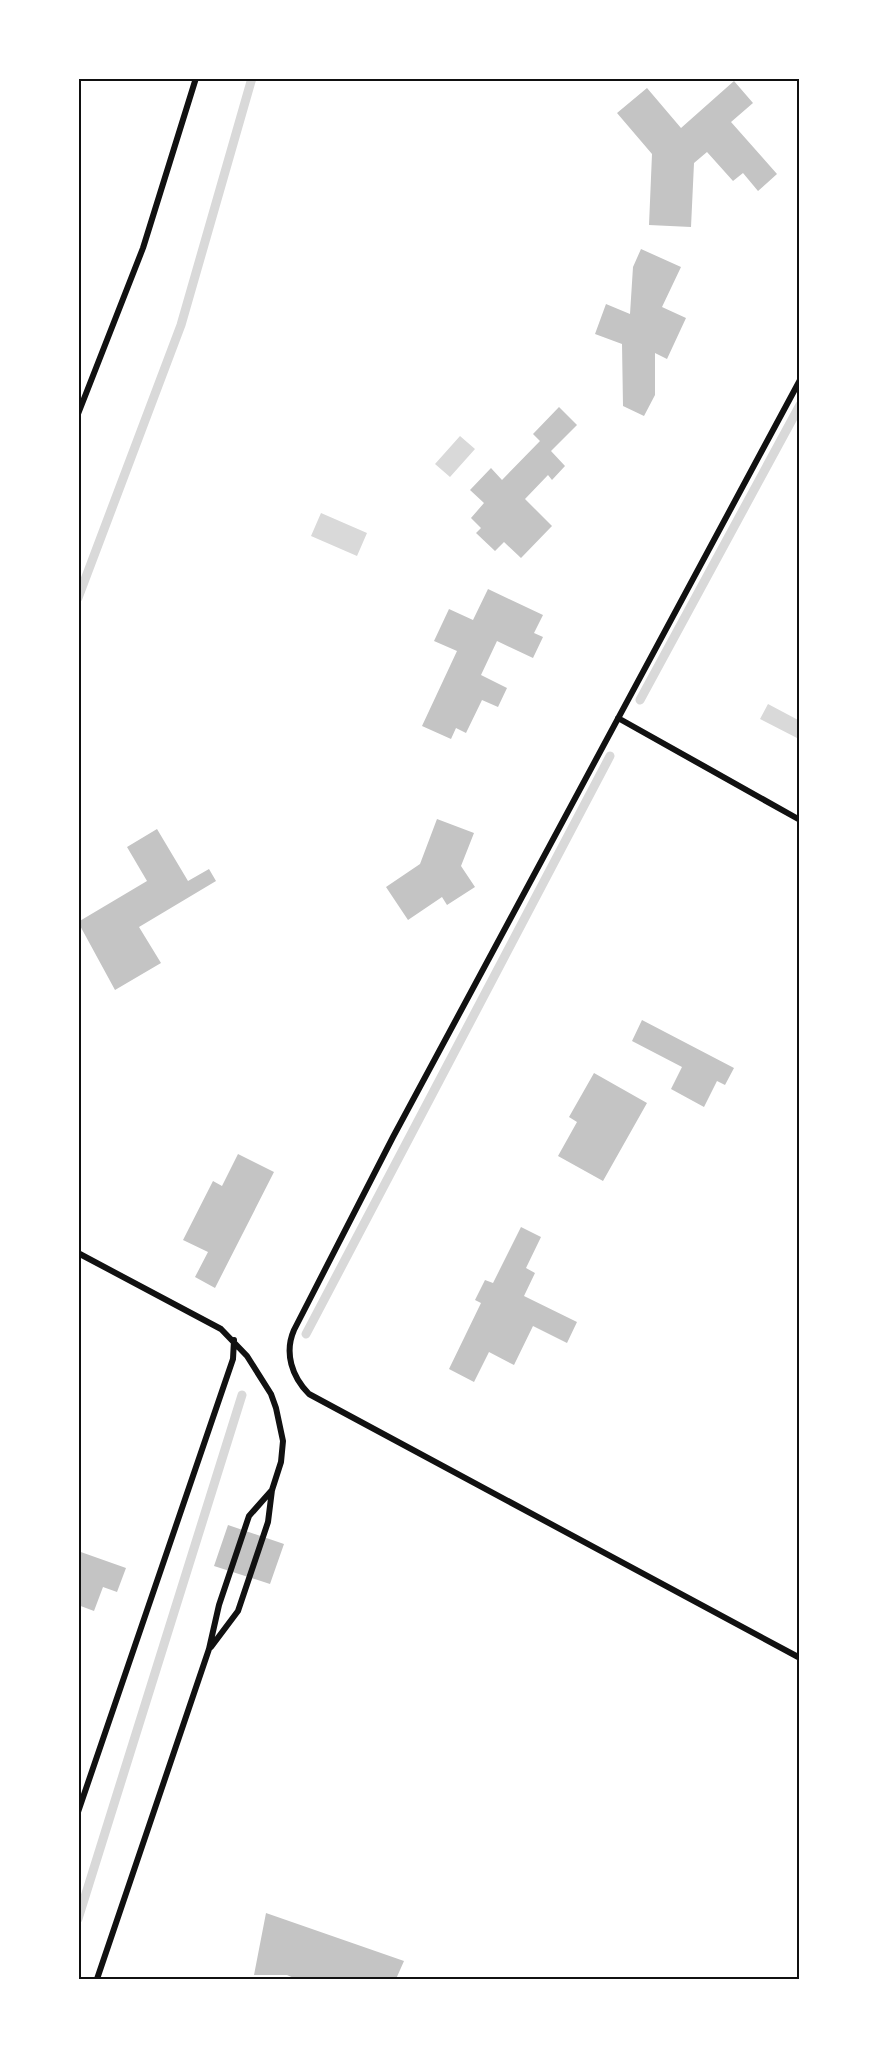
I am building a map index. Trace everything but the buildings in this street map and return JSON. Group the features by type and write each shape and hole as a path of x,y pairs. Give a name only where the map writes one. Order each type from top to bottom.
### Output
{"street":[{"path":"78,414 143,248 196,78"},
{"path":"800,380 393,1137 294,1330 289,1356 297,1380 309,1394 800,1658"},
{"path":"618,718 800,820"},
{"path":"78,1253 197,1315 234,1339 272,1394 282,1427 281,1462 272,1490 268,1522 238,1611 209,1649"},
{"path":"78,1812 233,1359 234,1339"},
{"path":"97,1979 209,1649 219,1605 249,1516 272,1490"}],"shaded area":[{"path":"460,436 475,449 450,477 435,464"},
{"path":"321,513 367,533 357,556 311,536"},
{"path":"768,704 800,721 797,738 760,719"}],"waterway":[{"path":"78,598 181,325 252,78"},
{"path":"640,700 800,405"},
{"path":"306,1334 610,756"},
{"path":"78,1919 242,1395"}]}
